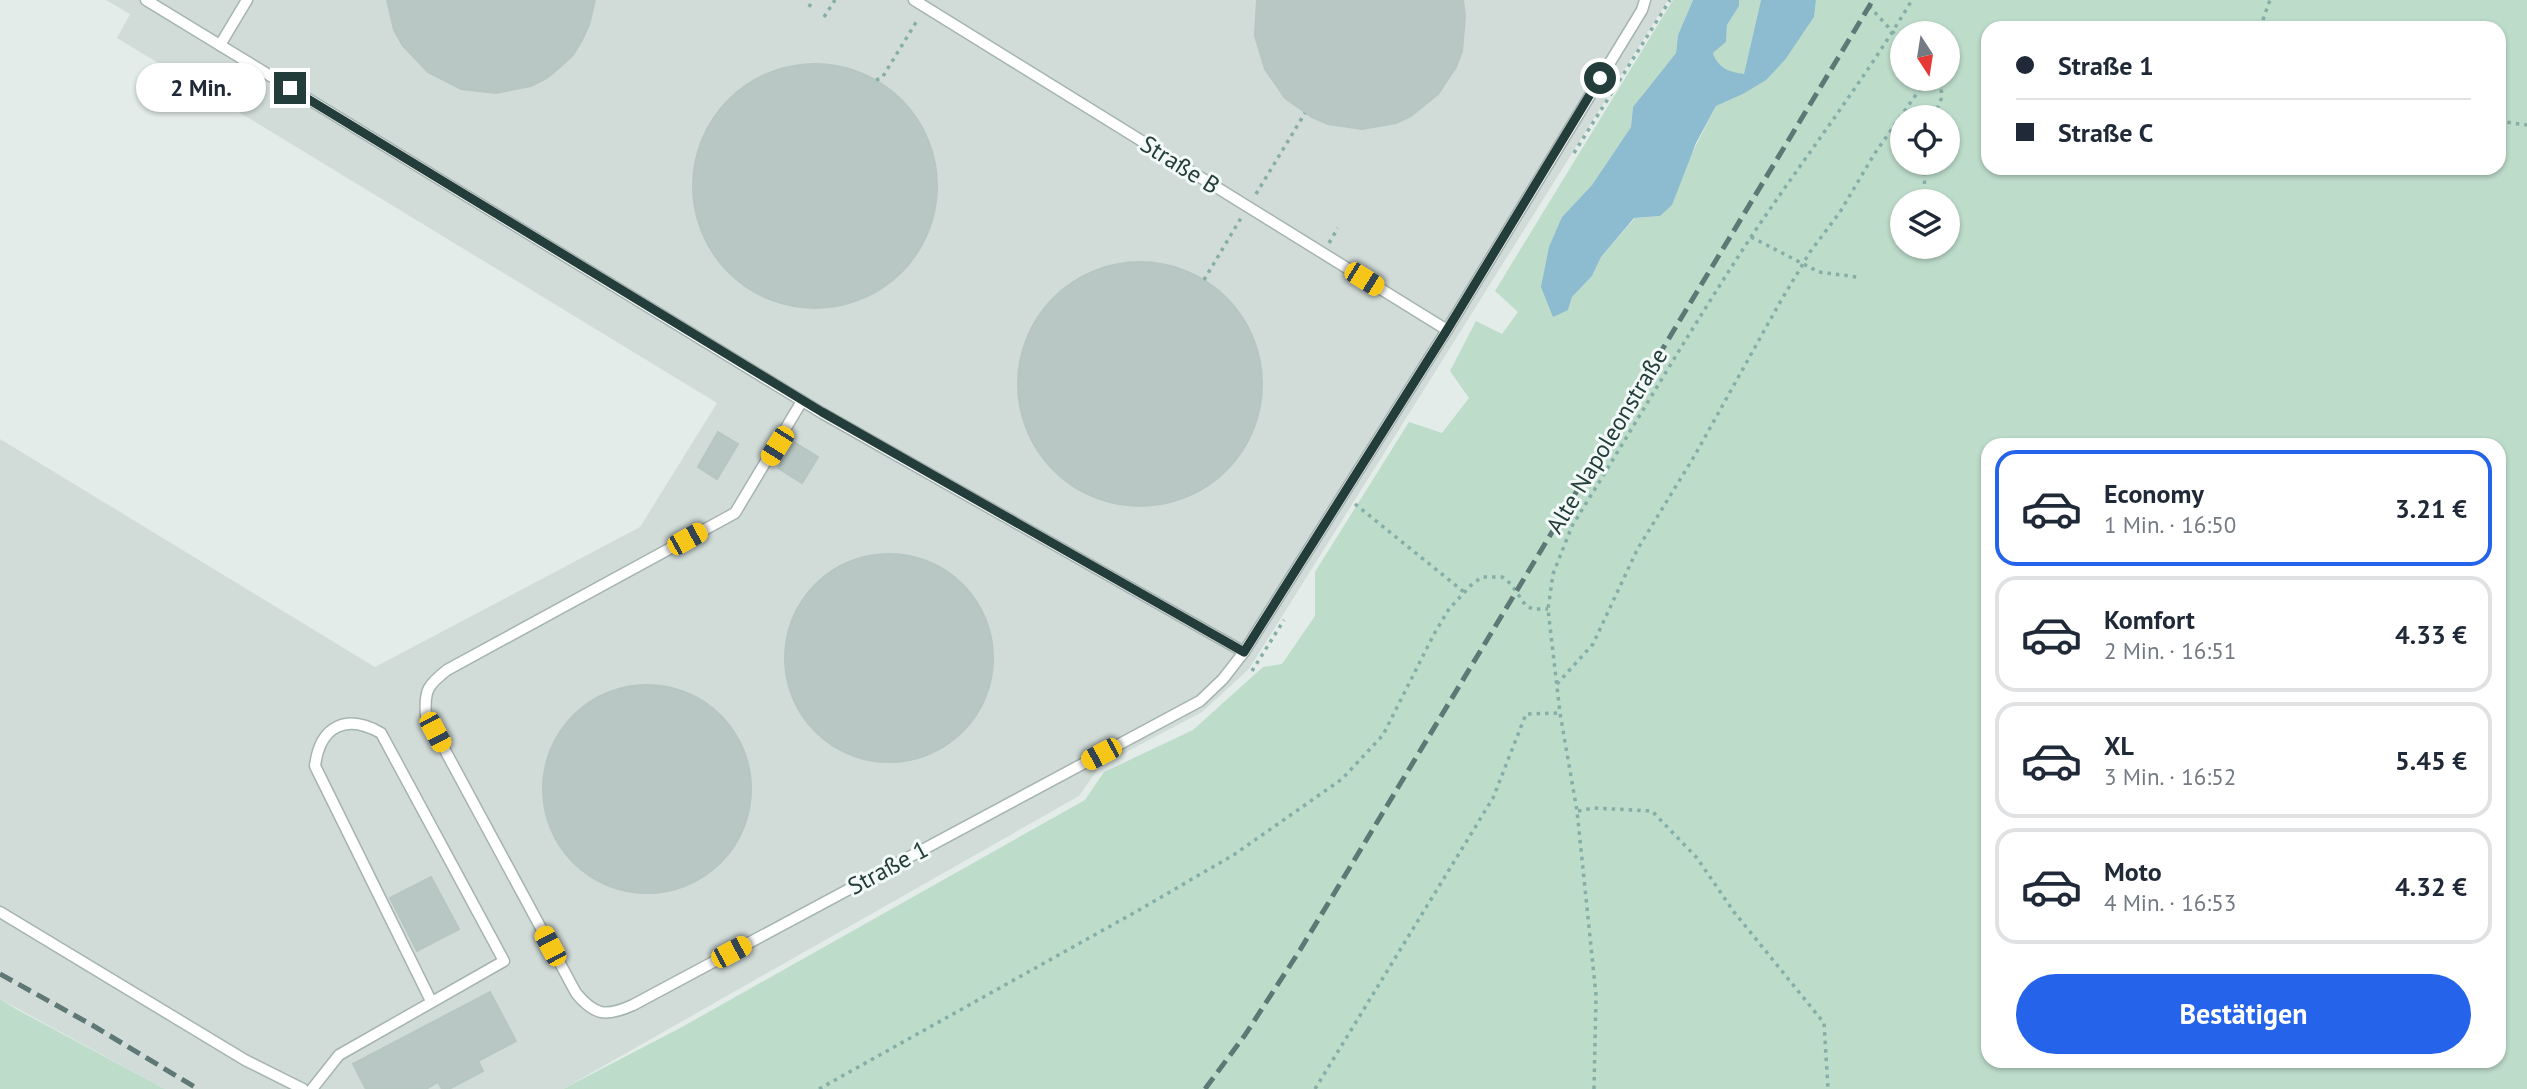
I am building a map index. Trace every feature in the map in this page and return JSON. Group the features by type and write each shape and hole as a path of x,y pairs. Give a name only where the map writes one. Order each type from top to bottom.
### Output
{"lane":[{"path":"146,0 802,401 1244,652"},
{"path":"220,45 247,0"},
{"name":"Straße B","path":"914,0 1447,330"},
{"name":"Straße 1","path":"802,401 735,513 447,670 432,681 424,696 426,715 576,993 588,1008 602,1013 615,1013 633,1005 1200,701 1223,679 1244,652 1447,330 1642,10 1645,0"},
{"path":"312,1089 339,1055 504,961 381,733 369,726 355,723 339,725 329,730 322,740 315,766 431,1001"},
{"path":"0,912 245,1060 303,1089"}],"path":[{"path":"809,7 813,0"},
{"path":"824,18 835,0"},
{"name":"Alte Napoleonstraße","path":"1900,21 1912,0"},
{"path":"2262,21 2270,0"},
{"path":"1870,6 1890,29"},
{"path":"876,80 882,78 917,20"},
{"name":"Alte Napoleonstraße","path":"1594,1089 1596,995 1577,811 1560,713 1548,609 1553,573 1572,526 1751,237 1890,37"},
{"path":"1557,684 1593,645 1637,550 1803,264 1919,91"},
{"path":"1255,195 1305,113"},
{"path":"2506,122 2527,125"},
{"path":"1204,279 1240,220"},
{"path":"1331,239 1338,228"},
{"path":"1751,237 1819,272 1857,277"},
{"path":"1355,504 1464,592"},
{"path":"819,1089 1175,889 1245,847 1342,779 1383,735 1449,609 1483,577 1495,576 1507,580 1526,606 1548,609"},
{"path":"1315,1089 1493,798 1526,714 1560,713"},
{"path":"1577,811 1594,808 1653,811 1697,858 1734,912 1824,1023 1828,1089"}],"shaded area":[{"path":"106,0 1668,0 1249,669 1202,712 1100,766 1079,796 563,1089 165,1089 0,999 0,439 375,667 640,527 717,403 117,38 130,14"}],"green space":[{"path":"1673,0 1693,0 1678,35 1676,53 1633,107 1631,127 1592,185 1562,217 1568,310 1572,297 1592,276 1601,257 1635,218 1660,216 1716,106 1743,94 1766,79 1785,60 1814,17 1816,0 2527,0 2527,1089 563,1089 682,1027 1085,800 1104,772 1193,730 1263,667 1282,664 1315,616 1315,572 1409,422 1442,433 1469,398 1450,371 1476,321 1502,334 1518,312 1495,291"},
{"path":"1739,0 1761,0 1744,75 1725,68 1713,53 1726,42 1727,25 1739,6"},
{"path":"0,999 16,1009 165,1089 0,1089"}],"water":[{"path":"1693,0 1739,0 1739,6 1727,25 1726,42 1713,53 1725,68 1744,74 1761,0 1816,0 1814,17 1785,60 1766,80 1716,106 1696,143 1672,205 1660,216 1634,218 1601,257 1592,276 1572,297 1568,310 1553,317 1541,287 1549,247 1562,217 1592,185 1631,127 1633,107 1676,53 1678,35"}],"building":[{"path":"387,0 595,0 589,25 573,55 547,78 531,86 496,93 461,89 428,72 403,46 394,30"},
{"path":"1257,0 1463,0 1465,17 1462,51 1456,67 1438,94 1411,116 1396,123 1362,129 1328,124 1312,117 1285,98 1265,69 1255,36"},
{"path":"815,64 839,66 862,73 901,100 928,139 935,162 935,210 928,233 901,272 862,299 839,306 815,308 791,306 768,299 729,272 702,233 695,210 693,186 695,162 702,139 729,100 768,73 791,66"},
{"path":"1128,262 1152,262 1176,267 1198,276 1227,297 1242,316 1253,337 1260,360 1260,408 1253,431 1242,452 1227,471 1198,492 1176,501 1152,506 1128,506 1104,501 1082,492 1062,479 1045,462 1032,442 1023,420 1018,396 1018,372 1023,348 1032,326 1045,306 1062,289 1082,276 1104,267"},
{"path":"718,432 738,444 717,479 698,467"},
{"path":"794,442 818,457 802,483 778,468"},
{"path":"889,554 929,562 947,571 963,584 976,600 985,618 993,658 985,698 976,716 963,732 947,745 929,754 889,762 849,754 831,745 815,732 802,716 793,698 785,658 793,618 802,600 815,584 831,571 849,562"},
{"path":"647,685 687,693 705,702 721,715 734,731 743,749 751,789 743,829 734,847 721,863 705,876 687,885 647,893 607,885 589,876 573,863 560,847 551,829 543,789 551,749 560,731 573,715 589,702 607,693"},
{"path":"431,877 459,929 417,951 390,898"},
{"path":"490,992 516,1041 478,1061 483,1071 449,1089 442,1089 438,1082 426,1089 366,1089 353,1064"}],"railway":[{"path":"1205,1089 1245,1035 1300,950 1873,0"},
{"path":"0,974 92,1025 198,1089"}],"route":[{"path":"290,88 822,412 1244,652 1447,330 1600,78"}]}
